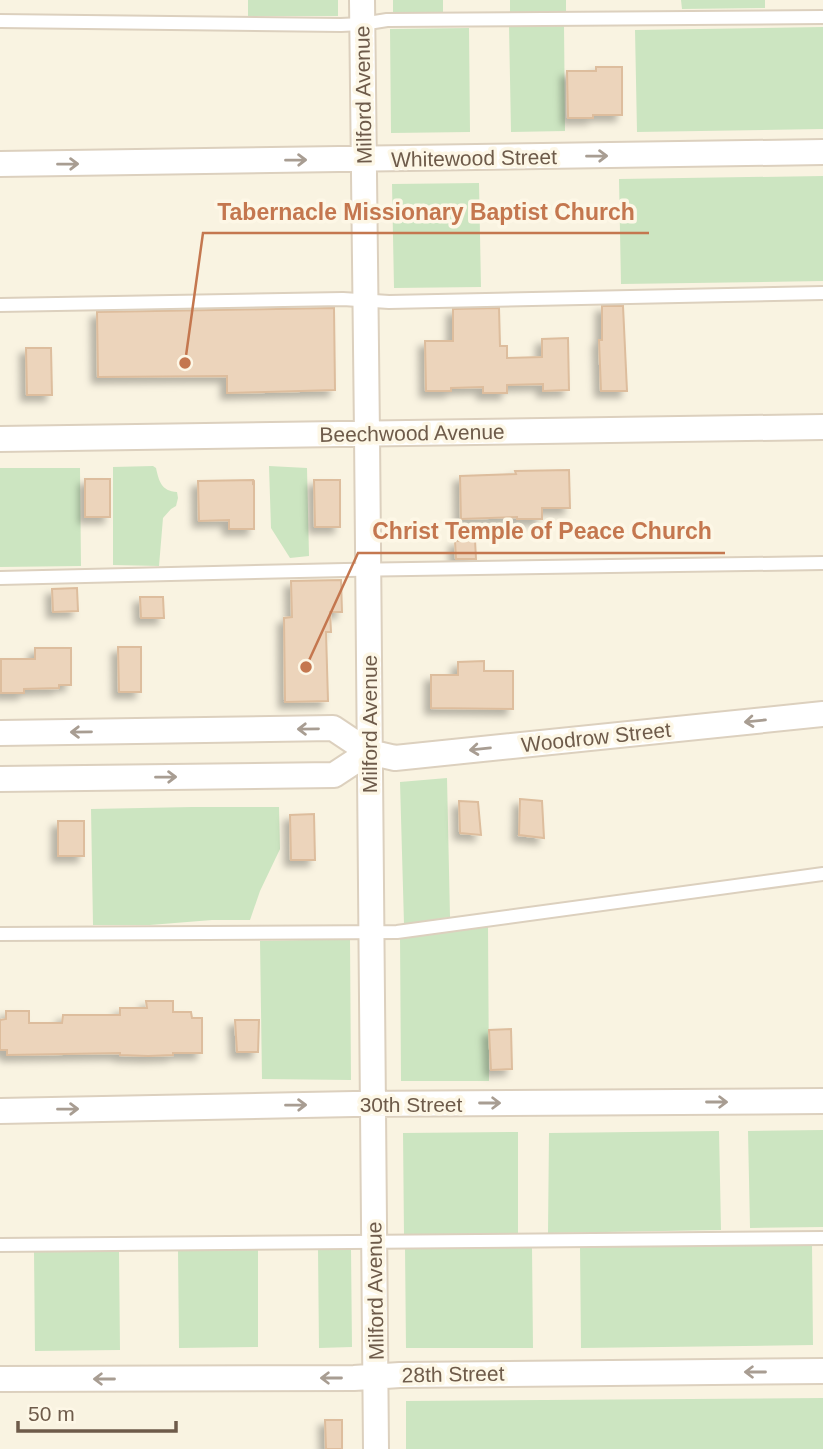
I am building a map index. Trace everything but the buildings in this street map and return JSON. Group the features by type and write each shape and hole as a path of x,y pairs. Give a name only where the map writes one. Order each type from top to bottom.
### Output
{"street":[{"name":"Milford Avenue","path":"362,12 376,1449"},
{"name":"Whitewood Street","path":"0,164 823,152"},
{"name":"Beechwood Avenue","path":"0,439 823,427"},
{"name":"Woodrow Street","path":"0,733 333,728 369,752 395,758 823,714"},
{"path":"0,779 334,775 369,752"},
{"name":"30th Street","path":"0,1111 373,1104 823,1101"},
{"name":"28th Street","path":"0,1379 341,1378 823,1371"}],"lane":[{"path":"0,21 229,24 362,12 387,20 823,17"},
{"path":"0,305 823,293"},
{"path":"0,578 823,563"},
{"path":"0,934 397,932 823,874"},
{"path":"0,1245 823,1238"}],"green space":[{"path":"248,0 338,0 338,16 248,16"},
{"path":"393,0 443,0 443,13 393,14"},
{"path":"510,0 566,0 566,13 510,14"},
{"path":"681,0 765,0 765,8 682,9"},
{"path":"509,25 564,25 565,131 511,132"},
{"path":"823,27 823,129 637,132 635,30"},
{"path":"469,28 470,132 391,133 390,29"},
{"path":"823,176 823,281 621,284 619,179"},
{"path":"479,183 481,287 394,288 392,184"},
{"path":"153,466 162,485 167,490 177,492 178,498 176,506 163,518 159,566 113,565 113,467"},
{"path":"269,466 307,468 309,556 290,558 271,528"},
{"path":"0,468 80,468 81,566 0,567"},
{"path":"447,778 450,917 404,924 400,782"},
{"path":"279,807 280,849 250,920 93,925 91,809"},
{"path":"488,926 489,1081 401,1081 400,937"},
{"path":"350,939 351,1080 262,1079 260,941"},
{"path":"823,1130 823,1227 750,1228 748,1131"},
{"path":"719,1131 721,1230 548,1233 549,1133"},
{"path":"518,1132 518,1234 404,1235 403,1133"},
{"path":"812,1244 813,1345 581,1348 580,1247"},
{"path":"405,1247 532,1247 533,1348 406,1348"},
{"path":"258,1249 258,1347 179,1348 178,1250"},
{"path":"318,1249 351,1249 352,1347 319,1348"},
{"path":"34,1252 119,1252 120,1350 35,1351"},
{"path":"823,1398 823,1449 406,1449 406,1401"}],"place":[{"name":"Tabernacle Missionary Baptist Church","path":"185,363"},
{"name":"Christ Temple of Peace Church","path":"306,667"}]}
